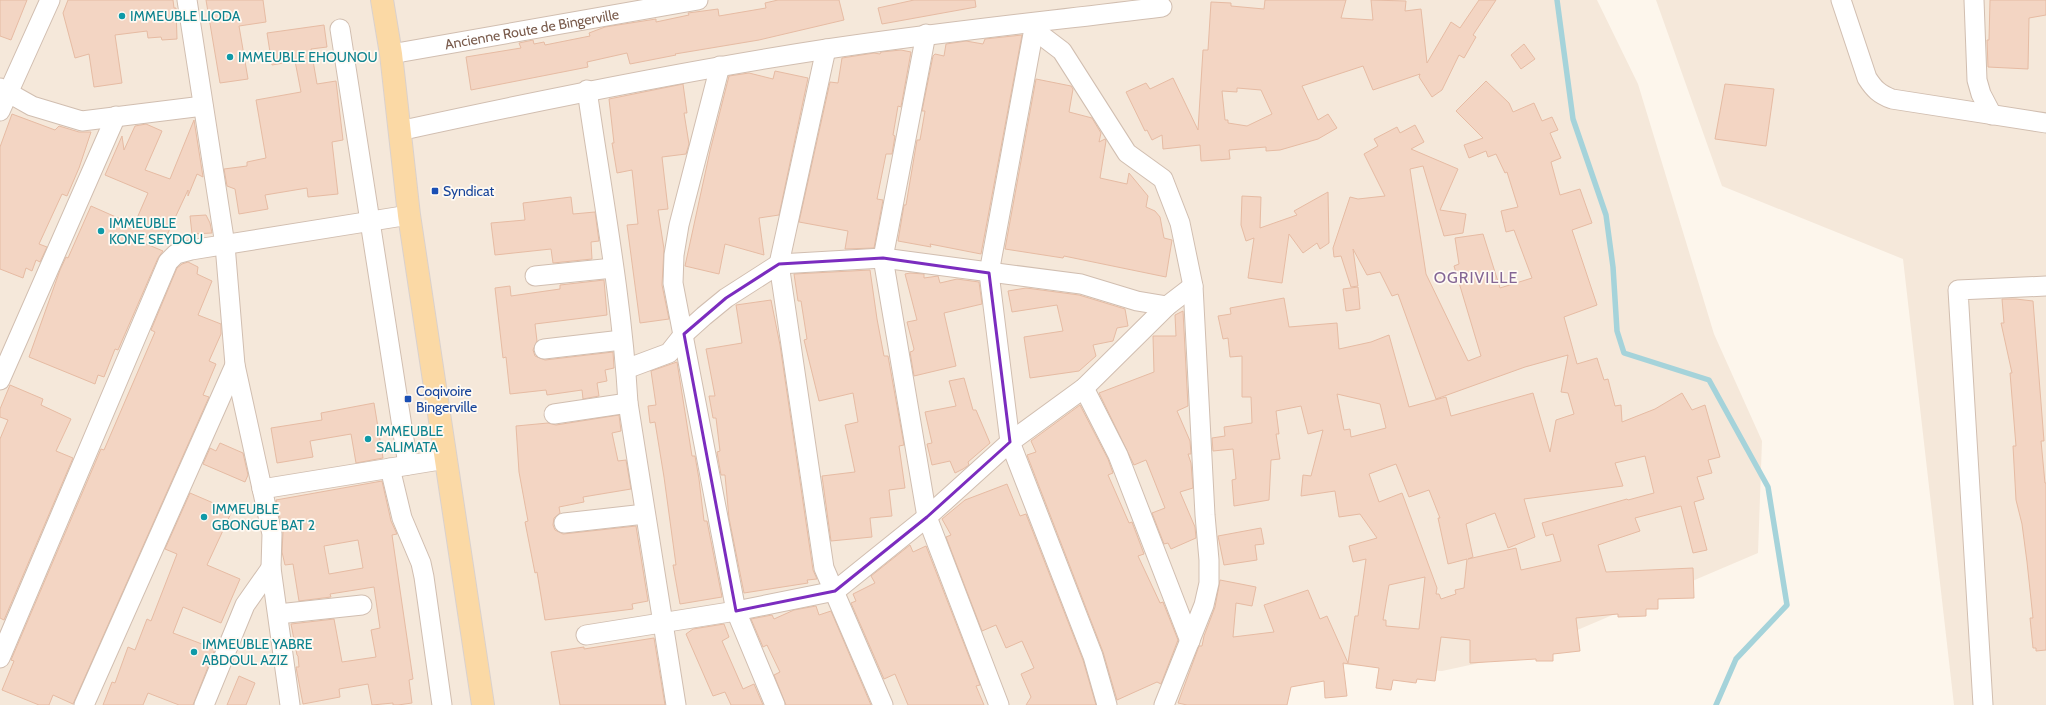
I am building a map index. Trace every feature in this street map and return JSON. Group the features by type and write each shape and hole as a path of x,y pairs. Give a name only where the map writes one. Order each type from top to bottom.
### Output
{"main road":[{"path":"382,0 390,54 409,215 483,705"}],"street":[{"path":"0,111 4,90 50,0"},
{"path":"187,0 225,245 235,365 272,534 271,568 290,705"},
{"name":"Ancienne Route de Bingerville","path":"390,54 698,0"},
{"path":"1841,0 1867,78 1874,89 1882,95 1892,99 2046,123"},
{"path":"1974,0 1977,80 1981,94 1992,115"},
{"path":"399,130 587,90 720,66 926,34 1034,26 1162,7"},
{"path":"1034,26 989,273 1010,442 1093,656 1107,705"},
{"path":"1034,26 1062,51 1127,153 1163,179 1180,223 1193,286 1205,516 1209,560 1207,590 1190,641 1164,705"},
{"path":"340,29 408,465"},
{"path":"926,34 883,258 927,517 999,705"},
{"path":"826,49 779,264 824,568 883,705"},
{"path":"720,66 680,226 674,255 673,283 736,611 775,705"},
{"path":"4,90 32,106 82,121 203,106"},
{"path":"587,90 613,268 626,369 628,403 676,705"},
{"path":"2,370 116,116"},
{"path":"0,658 168,262 176,254 409,215"},
{"path":"626,369 669,353 684,334 726,298 779,264 883,258 1080,284 1137,301 1167,306"},
{"path":"535,276 613,268"},
{"path":"586,635 736,611 835,591 927,517 1010,442 1084,388 1167,306 1193,286"},
{"path":"1983,705 1958,290 2046,286"},
{"path":"544,349 622,340"},
{"path":"84,705 235,365"},
{"path":"1084,388 1118,455 1190,641"},
{"path":"554,414 628,403"},
{"path":"262,489 446,459"},
{"path":"390,468 402,518 421,563 442,705"},
{"path":"564,523 646,514"},
{"path":"204,705 245,605 271,568"},
{"path":"278,614 362,605"}],"highlighted area":[{"path":"883,258 989,273 1010,442 927,517 835,591 736,611 684,334 726,298 779,264"}],"shaded area":[{"path":"0,0 1597,0 1638,84 1714,334 1762,441 1758,553 1521,654 1442,671 1213,656 1189,705 0,705"},
{"path":"1656,0 2046,0 2046,705 1954,705 1903,259 1722,186"}],"building":[{"path":"0,0 27,0 11,40 0,36"},
{"path":"68,0 173,0 174,8 176,8 177,39 162,40 161,37 148,38 147,31 115,35 122,83 94,87 89,54 75,58 63,13"},
{"path":"206,0 263,0 266,22 239,26 248,79 220,83"},
{"path":"778,0 839,0 844,20 759,40 675,54 676,55 630,64 627,53 587,62 588,67 471,90 466,57 521,48 519,43 533,40 534,44 544,42 545,45 590,36 589,33 605,27 656,19 656,22 689,15 688,13 718,9 719,16 766,8 765,3"},
{"path":"914,0 975,0 976,7 882,24 878,8"},
{"path":"1265,0 1346,0 1341,18 1373,20 1371,0 1406,1 1405,11 1421,9 1427,63 1451,22 1460,28 1479,0 1496,0 1473,35 1476,37 1464,58 1459,55 1442,90 1432,97 1419,77 1420,74 1373,90 1363,66 1302,86 1318,120 1328,114 1337,128 1318,139 1280,150 1266,151 1266,147 1229,150 1230,159 1201,161 1200,145 1163,149 1162,135 1152,140 1147,130 1145,131 1126,92 1146,83 1150,89 1173,78 1198,130 1203,50 1208,50 1211,2 1231,3 1231,6 1264,9","holes":["1237,88 1261,90 1272,114 1247,126 1228,123 1228,120 1225,120 1222,91 1237,92"]},
{"path":"1990,0 2046,0 2046,15 2029,18 2028,69 1988,67 1987,40 1989,40"},
{"path":"324,25 327,47 311,49 317,84 336,81 343,140 332,142 338,194 308,197 307,188 265,195 268,209 239,214 235,189 227,186 224,169 247,166 247,162 266,158 256,100 301,92 295,61 272,65 267,33"},
{"path":"1022,35 981,254 930,244 931,247 898,241 904,205 906,205 917,140 920,140 925,111 922,111 933,56 935,54 944,56 946,44 966,41 983,44 985,39"},
{"path":"1524,44 1535,59 1521,69 1511,55"},
{"path":"901,50 911,52 901,107 898,106 893,135 895,136 892,154 886,154 877,199 883,200 874,248 845,249 848,231 799,222 830,82 838,83 842,58"},
{"path":"775,71 808,78 779,215 759,218 764,255 725,244 719,274 685,266 710,151 729,76 749,73 773,79"},
{"path":"1036,79 1071,86 1073,89 1069,112 1092,118 1101,133 1099,142 1105,139 1106,141 1100,178 1127,184 1129,173 1148,196 1146,207 1155,211 1160,217 1164,238 1172,240 1166,277 1064,256 1063,258 1005,249"},
{"path":"1486,81 1509,103 1513,112 1534,103 1542,121 1552,117 1558,130 1550,133 1561,158 1551,162 1560,195 1580,189 1592,223 1572,230 1597,305 1564,317 1577,364 1597,358 1604,380 1608,379 1615,406 1621,405 1622,422 1655,409 1682,393 1692,410 1705,405 1720,457 1708,460 1712,473 1697,477 1704,499 1694,502 1707,550 1693,553 1681,506 1635,518 1640,531 1598,545 1606,572 1693,568 1694,598 1658,599 1658,609 1646,609 1646,616 1618,617 1618,614 1576,618 1580,651 1553,654 1553,661 1536,661 1536,659 1470,663 1470,640 1441,637 1435,681 1417,679 1416,683 1393,680 1391,690 1376,688 1379,668 1343,663 1347,696 1325,698 1324,681 1291,687 1287,705 1187,705 1178,703 1199,646 1202,646 1204,636 1215,607 1220,580 1256,587 1252,606 1236,603 1233,637 1274,632 1264,605 1308,590 1320,619 1327,616 1348,663 1355,616 1358,616 1366,559 1353,562 1349,546 1377,538 1360,514 1339,517 1335,491 1301,496 1303,475 1311,476 1323,430 1308,434 1301,406 1276,411 1279,434 1276,434 1280,459 1271,460 1269,500 1234,506 1232,480 1236,479 1233,449 1213,451 1212,438 1225,436 1224,427 1252,423 1251,397 1242,397 1242,356 1230,357 1228,338 1223,339 1218,316 1231,314 1230,308 1284,298 1289,327 1337,323 1339,349 1371,342 1389,335 1409,407 1446,397 1451,416 1533,393 1550,452 1556,420 1574,414 1568,393 1561,392 1568,355 1525,367 1436,399 1398,294 1392,296 1380,272 1367,275 1353,249 1358,286 1351,287 1341,256 1334,257 1333,248 1350,197 1358,199 1385,196 1364,154 1378,146 1374,139 1397,127 1400,133 1415,125 1424,142 1411,149 1458,169 1440,210 1466,214 1463,233 1444,236 1423,166 1410,169 1426,274 1468,361 1481,356 1454,266 1459,264 1455,238 1483,234 1500,288 1532,278 1514,230 1506,232 1501,211 1518,207 1507,172 1505,173 1496,154 1488,157 1486,151 1469,158 1464,145 1483,138 1456,111","holes":["1337,394 1380,404 1386,428 1351,437 1350,429 1344,430","1645,456 1654,493 1542,523 1546,536 1553,534 1561,561 1521,570 1516,548 1468,559 1473,557 1466,524 1495,513 1508,548 1535,537 1524,499 1623,486 1615,463","1396,464 1409,497 1429,490 1440,518 1438,518 1448,564 1467,559 1464,588 1455,590 1456,594 1441,599 1439,594 1436,594 1437,588 1402,493 1379,502 1369,474","1425,577 1419,629 1386,626 1386,620 1383,620 1389,585"]},
{"path":"683,84 687,113 684,113 689,144 686,154 662,157 668,209 658,210 664,249 662,285 669,319 640,323 627,225 638,224 632,170 617,173 612,143 614,143 609,99"},
{"path":"1725,84 1774,89 1766,146 1715,139"},
{"path":"12,114 55,130 59,126 79,132 91,132 79,168 67,196 62,194 39,244 47,247 40,262 36,260 32,271 26,268 23,278 0,269 0,147"},
{"path":"194,120 203,177 197,174 188,196 188,190 167,235 132,238 163,251 158,258 118,350 115,349 104,377 98,375 95,384 29,357 60,270 66,257 68,258 91,206 134,225 148,193 105,175 122,136 124,150 135,126 146,124 162,131 145,170 170,179"},
{"path":"1328,192 1329,243 1320,249 1317,243 1303,253 1289,234 1282,283 1248,278 1254,238 1246,241 1241,225 1242,196 1261,197 1260,228 1297,215 1294,211"},
{"path":"571,197 573,214 595,212 599,241 591,242 592,259 553,263 551,249 495,255 491,223 525,220 523,203"},
{"path":"206,215 210,223 212,233 192,234 190,216"},
{"path":"188,262 198,267 197,274 212,281 198,315 221,324 221,334 209,361 216,364 203,395 209,397 73,704 53,695 49,705 39,705 2,690 14,661 11,660 101,449 104,450 155,332 151,330 177,268"},
{"path":"870,270 884,356 888,356 904,445 899,446 905,488 889,490 892,516 870,518 872,537 831,541 822,476 855,472 845,425 858,422 853,393 819,401 804,340 807,339 801,301 798,301 794,274"},
{"path":"905,274 924,274 924,278 938,276 940,283 957,279 979,282 982,304 944,313 956,366 914,376 910,352 914,349 907,322 917,320"},
{"path":"604,280 607,315 535,324 537,341 533,350 535,356 545,360 613,352 614,368 605,370 607,381 597,383 599,396 583,399 582,390 547,395 546,390 510,394 506,357 503,358 495,288 510,286 511,296 560,289 560,285"},
{"path":"1358,287 1360,309 1346,311 1343,289"},
{"path":"1026,288 1079,295 1125,309 1128,326 1117,328 1113,341 1093,345 1096,356 1079,371 1030,378 1024,337 1063,331 1057,305 1012,312 1008,291"},
{"path":"2002,299 2033,301 2044,441 2041,441 2046,483 2046,650 2036,651 2036,648 2033,648 2030,618 2033,618 2027,562 2022,524 2016,500 2013,446 2016,446 2010,373 2012,373 2001,323 2004,323"},
{"path":"771,300 780,345 813,570 817,579 807,580 808,583 744,593 729,518 725,475 721,475 717,452 720,451 716,418 713,418 709,396 715,396 706,349 742,343 736,305"},
{"path":"1183,311 1188,406 1177,411 1190,441 1191,454 1188,454 1191,463 1193,488 1180,492 1195,527 1196,538 1171,549 1168,543 1164,544 1152,513 1165,508 1146,460 1134,465 1099,393 1154,372 1153,336 1176,336 1175,315"},
{"path":"677,362 692,456 695,456 699,479 704,521 707,521 722,597 680,604 673,565 676,565 664,477 655,422 650,423 648,406 656,405 651,371"},
{"path":"964,378 973,410 976,410 990,443 968,462 969,465 955,473 950,461 932,465 927,444 932,443 925,412 956,406 949,381"},
{"path":"10,385 43,399 41,405 71,419 56,451 73,458 4,620 0,618 0,439 8,420 0,417 0,409"},
{"path":"374,403 383,458 356,463 351,434 310,441 313,457 277,463 271,428 322,420 321,413"},
{"path":"1080,405 1108,459 1113,473 1108,475 1129,523 1132,522 1144,554 1138,556 1160,603 1163,602 1178,640 1161,684 1157,682 1117,700 1103,652 1027,455 1036,452 1031,441"},
{"path":"619,415 621,431 612,433 618,461 626,460 631,489 583,497 584,502 559,507 560,513 554,518 553,525 555,530 563,534 636,526 648,601 632,604 633,609 545,620 537,572 535,573 525,522 528,521 519,472 516,426 548,423 556,425"},
{"path":"220,443 243,453 248,475 245,482 203,464 210,448 216,451"},
{"path":"382,481 391,521 397,534 392,535 413,679 409,680 412,703 398,705 393,705 393,703 372,705 368,684 339,689 340,697 303,704 296,667 299,667 298,656 291,624 334,619 342,662 376,657 371,630 380,628 374,587 330,594 331,597 299,601 293,564 285,565 282,552 283,532 276,500","holes":["358,540 363,568 329,574 324,546"]},
{"path":"1007,484 1020,516 1026,514 1083,660 1096,705 1026,705 1031,697 1021,674 1034,668 1022,641 1006,648 996,625 982,631 946,537 951,535 942,519 965,500"},
{"path":"190,493 232,511 207,565 240,579 221,623 183,607 173,633 215,649 193,705 179,705 148,693 143,705 103,705 112,682 115,683 128,647 135,650 147,619 151,621 177,554 165,549"},
{"path":"1261,528 1264,544 1255,545 1257,560 1224,565 1218,536"},
{"path":"910,545 913,552 926,546 980,685 976,686 984,705 908,705 895,674 884,679 851,603 856,601 853,594 875,583 871,576"},
{"path":"816,606 819,615 831,611 871,705 786,705 774,675 780,672 767,645 763,647 751,619 772,615 774,619 794,610"},
{"path":"724,624 729,637 722,641 743,689 754,684 763,705 731,705 725,692 713,696 686,634 693,629"},
{"path":"654,638 665,705 560,705 551,652 584,647 584,649"},
{"path":"239,676 255,683 246,705 227,705"}],"waterway":[{"path":"1557,0 1573,119 1606,215 1613,267 1617,331 1624,353 1709,380 1768,487 1787,605 1736,659 1716,705"}],"place":[{"name":"IMMEUBLE LIODA","path":"122,16"},
{"name":"IMMEUBLE EHOUNOU","path":"230,57"},
{"name":"Syndicat","path":"435,191"},
{"name":"IMMEUBLE KONE SEYDOU","path":"101,231"},
{"name":"Coqivoire Bingerville","path":"408,399"},
{"name":"IMMEUBLE SALIMATA","path":"368,439"},
{"name":"IMMEUBLE GBONGUE BAT 2","path":"204,517"},
{"name":"IMMEUBLE YABRE ABDOUL AZIZ","path":"194,652"}],"district":[{"name":"OGRIVILLE","path":"1476,277"}]}
